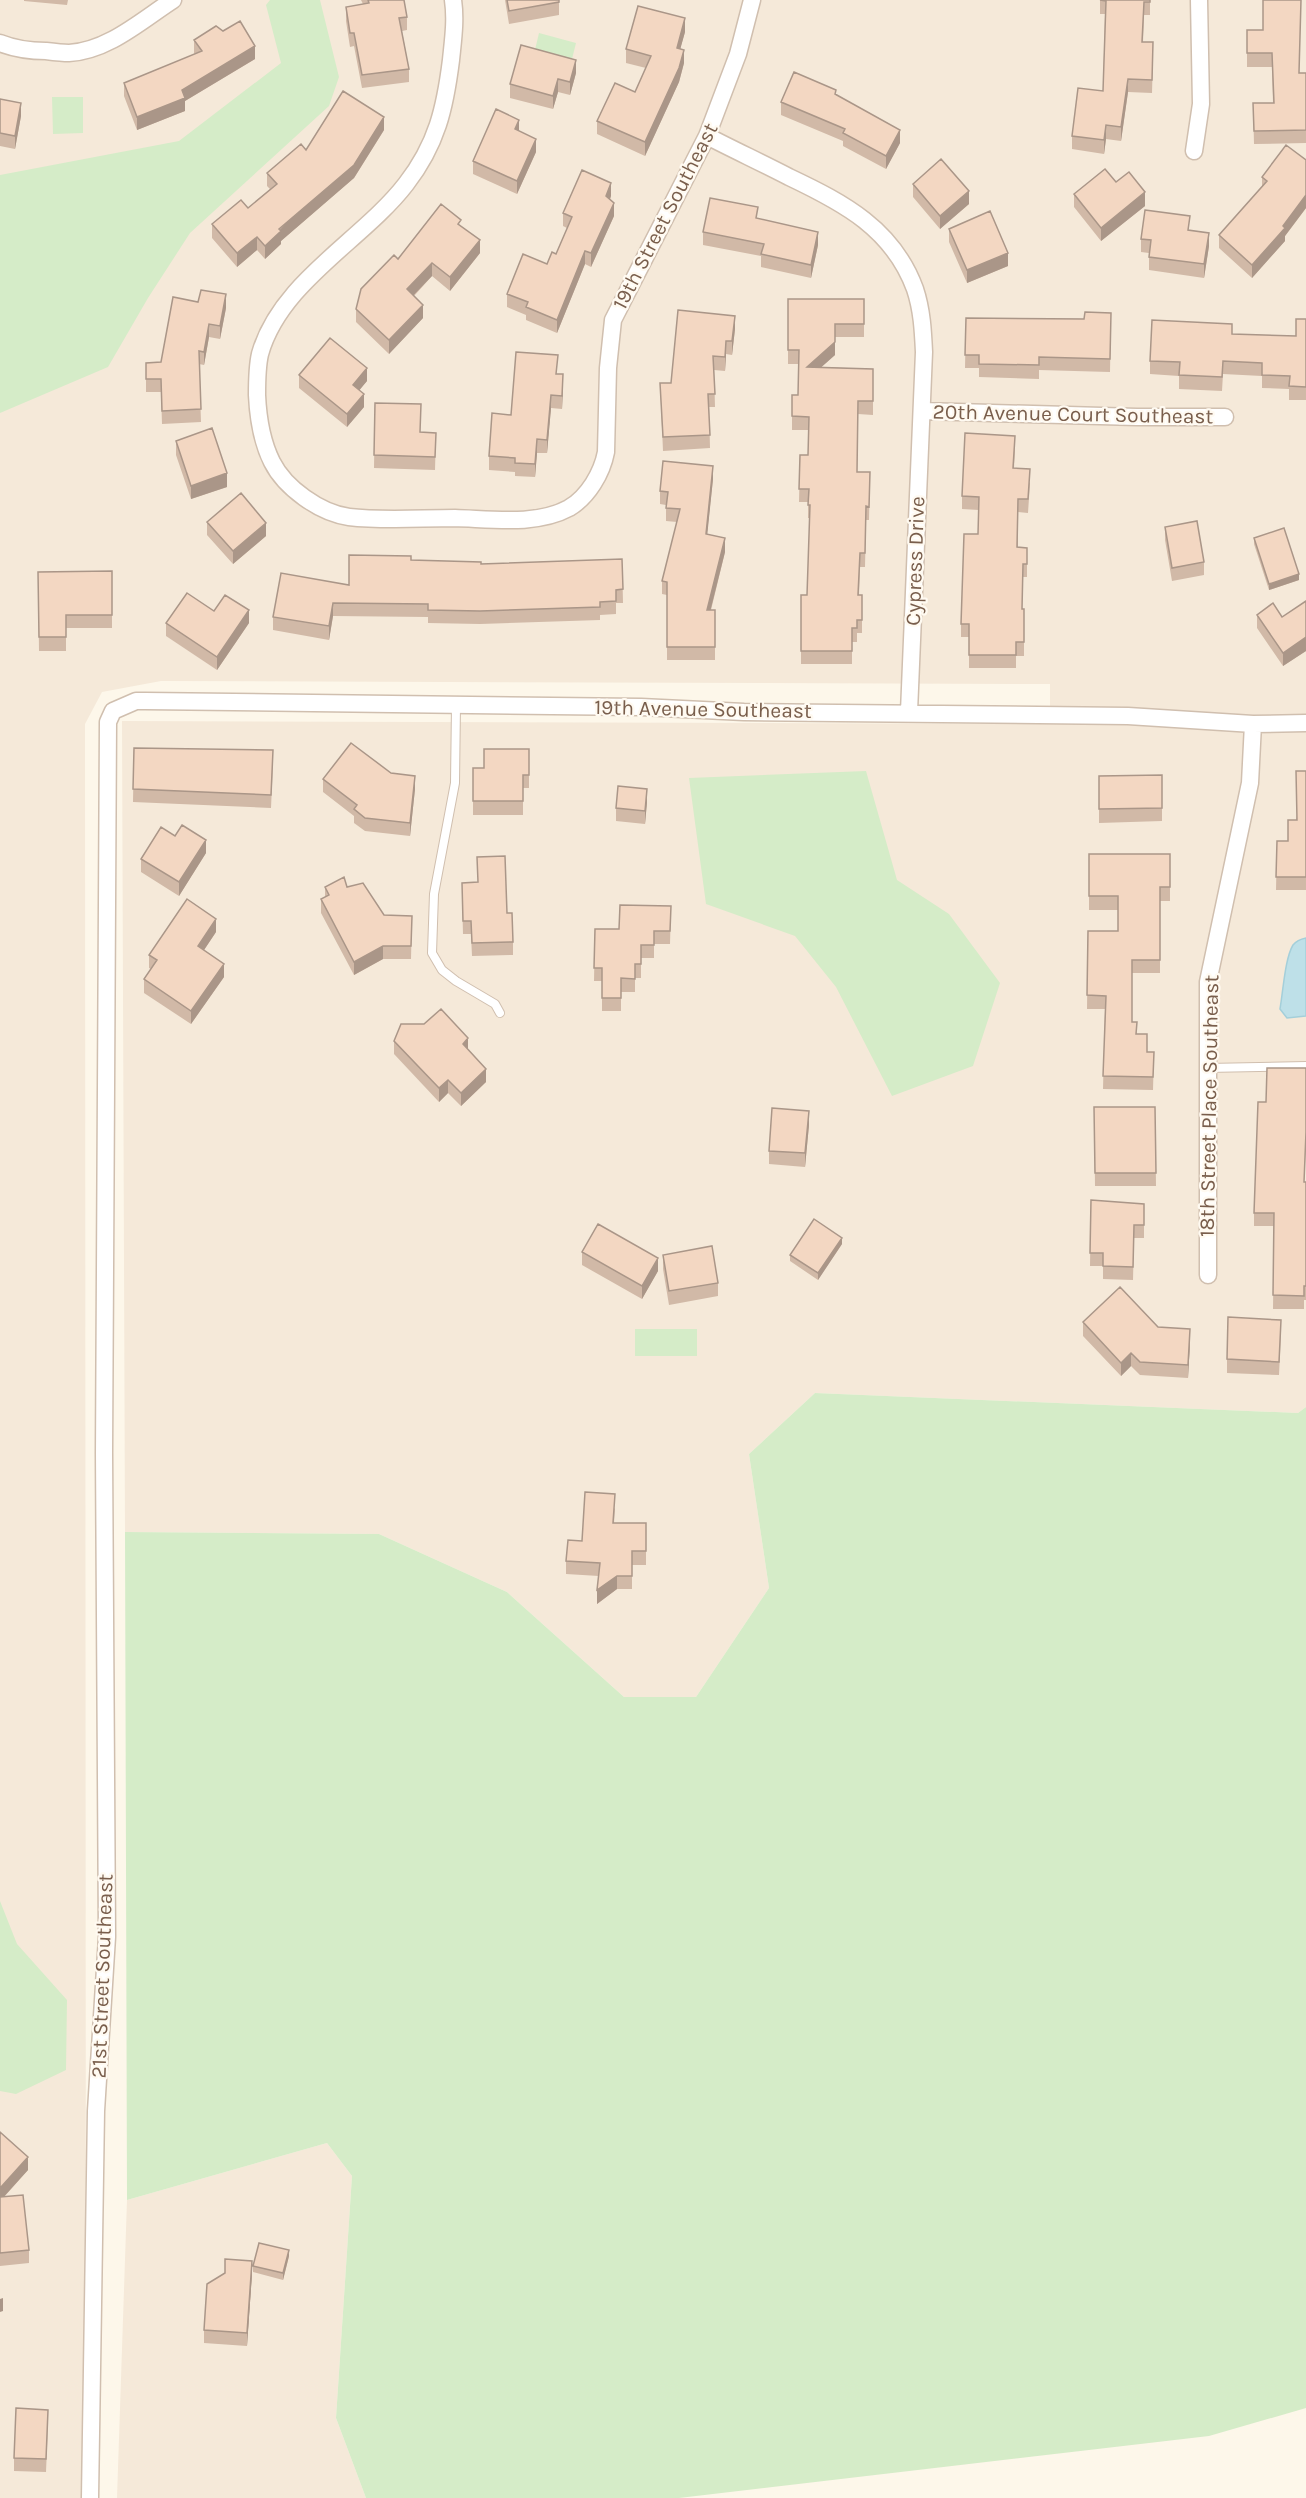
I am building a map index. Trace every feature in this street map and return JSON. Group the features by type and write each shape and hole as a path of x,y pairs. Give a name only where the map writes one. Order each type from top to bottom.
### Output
{"street":[{"path":"0,43 14,48 51,52 77,51 106,43 173,0"},
{"name":"19th Street Southeast","path":"453,0 454,30 446,103 438,131 407,184 301,287 280,313 262,347 258,376 259,421 272,464 288,483 313,503 348,517 524,519 555,514 571,507 596,479 605,459 613,320 707,136 738,54 752,0"},
{"path":"1194,152 1201,104 1199,0"},
{"name":"Cypress Drive","path":"707,136 833,198 857,213 876,230 902,261 915,289 923,328 922,411 909,712"},
{"name":"20th Avenue Court Southeast","path":"922,411 1225,417"},
{"name":"19th Avenue Southeast","path":"108,722 113,711 136,701 640,707 744,712 1147,716 1253,724 1306,723"},
{"name":"21st Street Southeast","path":"90,2498 96,2111 107,1937 104,1453 108,722"},
{"name":"18th Street Place Southeast","path":"1208,1275 1208,982 1250,783 1253,724"}],"lane":[{"path":"456,705 454,783 434,894 432,953 442,970 495,1004 500,1013"},
{"path":"1207,1068 1306,1066"}],"shaded area":[{"path":"0,0 1306,0 1306,1407 1298,1413 815,1393 749,1454 769,1588 696,1697 624,1697 507,1592 379,1534 125,1532 122,721 1050,724 1050,684 161,681 102,692 85,724 86,2498 0,2498"},
{"path":"327,2143 352,2176 336,2418 366,2498 117,2498 127,2200"}],"green space":[{"path":"270,0 320,0 339,77 329,106 190,233 148,298 108,367 0,413 0,175 179,141 281,63 266,5"},
{"path":"539,33 576,43 571,63 534,54"},
{"path":"52,97 83,97 83,133 53,134"},
{"path":"866,771 897,880 949,914 1000,983 973,1066 892,1096 836,987 795,936 706,904 689,778"},
{"path":"635,1329 697,1329 697,1356 635,1356"},
{"path":"815,1393 1298,1413 1306,1407 1306,2408 1209,2436 679,2498 366,2498 336,2418 352,2176 327,2143 127,2200 125,1532 379,1534 507,1592 624,1697 696,1697 769,1588 749,1454"},
{"path":"0,1901 17,1944 67,2000 66,2070 16,2094 0,2091"}],"water":[{"path":"1306,938 1306,1016 1287,1018 1280,1009 1288,958 1293,945"}],"building":[{"path":"368,0 404,0 407,17 399,18 409,69 362,75 354,33 350,33 346,7 369,3"},
{"path":"507,0 559,0 559,2 509,11"},
{"path":"1100,0 1150,0 1150,2 1144,2 1142,42 1153,42 1152,80 1128,79 1121,127 1106,125 1104,140 1072,136 1078,88 1103,91 1106,1"},
{"path":"1263,0 1301,0 1299,73 1306,73 1306,130 1254,131 1253,103 1274,103 1272,53 1247,53 1247,30 1263,30"},
{"path":"638,6 685,18 677,48 684,50 679,68 645,142 597,121 615,83 635,92 651,56 626,49"},
{"path":"240,21 255,46 182,90 185,98 137,117 124,83 202,51 194,40 216,26 223,31"},
{"path":"521,45 576,60 570,82 558,79 553,96 510,84"},
{"path":"794,72 836,90 835,94 900,130 886,156 843,133 845,129 781,102"},
{"path":"343,91 384,117 354,165 279,229 281,231 265,246 257,237 237,253 212,224 241,200 248,208 277,184 267,173 301,144 306,150"},
{"path":"0,99 21,103 15,136 0,133"},
{"path":"496,109 519,120 515,129 536,139 517,181 473,161"},
{"path":"1286,145 1306,160 1306,195 1283,226 1285,228 1252,265 1219,235 1267,181 1262,177"},
{"path":"941,159 969,191 940,216 913,184"},
{"path":"1105,169 1116,182 1129,172 1145,192 1101,228 1074,194"},
{"path":"582,170 611,183 606,196 614,203 591,253 585,251 557,320 526,307 528,302 507,294 523,254 547,264 552,252 556,254 572,217 563,213"},
{"path":"710,198 758,207 756,218 818,232 811,265 761,254 764,244 703,232"},
{"path":"441,204 461,220 458,224 480,240 450,277 432,263 407,289 423,305 389,340 356,309 361,289 394,255 398,259"},
{"path":"1145,210 1190,216 1188,230 1209,233 1204,264 1149,257 1151,240 1141,239"},
{"path":"990,211 1008,253 967,270 949,229"},
{"path":"201,290 226,294 220,326 209,324 204,352 199,351 201,409 162,411 161,379 146,379 146,363 161,362 173,297 198,302"},
{"path":"788,299 864,299 864,324 835,324 835,342 807,367 873,369 873,401 858,401 857,472 870,472 869,507 866,506 865,553 860,553 858,595 862,595 862,620 857,620 857,628 852,628 852,651 801,651 801,595 807,595 810,505 808,505 809,489 799,489 800,455 808,455 809,417 792,416 792,395 798,395 799,350 788,350"},
{"path":"678,310 735,316 732,341 726,341 725,357 713,356 715,394 708,394 710,435 663,437 660,383 671,383"},
{"path":"1085,312 1111,313 1110,359 1039,357 1039,365 979,364 979,355 965,355 966,318 1084,319"},
{"path":"1296,319 1306,319 1306,387 1289,386 1290,376 1262,375 1262,363 1223,361 1222,377 1179,375 1180,362 1150,361 1152,320 1232,324 1232,334 1296,336"},
{"path":"330,338 367,368 353,385 364,394 347,414 299,375"},
{"path":"516,352 558,355 556,374 563,374 562,396 551,395 547,440 537,439 535,464 515,463 515,458 489,456 492,413 511,415"},
{"path":"375,403 421,404 420,432 436,433 435,457 374,455"},
{"path":"212,428 227,473 191,486 176,441"},
{"path":"965,433 1015,436 1013,468 1030,469 1028,499 1018,499 1017,547 1027,548 1027,564 1023,564 1024,642 1016,642 1016,655 969,655 969,624 961,624 964,534 978,534 979,497 962,496"},
{"path":"663,461 713,466 706,534 725,538 707,610 715,610 715,647 667,647 667,582 662,581 680,509 666,508 668,492 660,491"},
{"path":"241,493 266,523 233,551 207,522"},
{"path":"1197,521 1204,562 1172,568 1165,527"},
{"path":"1284,528 1299,574 1269,584 1254,538"},
{"path":"349,555 411,556 411,560 481,562 481,564 622,559 623,589 616,590 616,601 600,602 600,607 480,611 428,610 428,604 333,603 329,626 273,617 281,573 349,585"},
{"path":"112,571 112,615 66,615 66,637 39,637 38,572"},
{"path":"187,593 214,611 225,595 249,610 217,657 166,623"},
{"path":"1306,601 1306,637 1283,653 1257,615 1273,603 1282,617"},
{"path":"351,743 391,773 415,776 410,823 365,818 354,809 357,805 323,779"},
{"path":"134,748 273,750 271,795 133,789"},
{"path":"484,749 529,749 529,775 523,775 523,801 473,801 473,768 484,768"},
{"path":"1296,771 1306,771 1306,877 1276,877 1277,841 1288,841 1288,820 1297,820"},
{"path":"1162,775 1162,808 1099,809 1099,776"},
{"path":"618,786 647,789 645,811 616,808"},
{"path":"182,825 206,840 179,882 141,859 161,827 175,836"},
{"path":"1089,854 1170,854 1170,887 1160,887 1160,960 1132,960 1132,1022 1137,1022 1136,1034 1147,1034 1147,1052 1154,1052 1153,1077 1103,1076 1106,996 1087,995 1088,931 1118,931 1118,896 1089,896"},
{"path":"505,856 507,913 512,913 513,942 472,943 471,921 463,921 462,883 478,882 477,857"},
{"path":"344,877 347,887 363,883 384,915 412,916 411,946 383,946 354,962 321,899 329,895 325,887"},
{"path":"187,899 216,919 198,946 224,964 191,1011 144,979 157,960 149,955"},
{"path":"620,905 671,906 670,931 654,931 654,945 641,945 641,964 635,964 635,979 621,978 621,998 602,998 602,968 594,968 595,929 619,929"},
{"path":"441,1009 468,1038 463,1044 486,1069 461,1093 448,1080 439,1088 394,1041 401,1024 424,1024"},
{"path":"1267,1068 1306,1068 1304,1182 1306,1182 1306,1286 1304,1286 1304,1296 1273,1295 1274,1213 1254,1213 1258,1102 1266,1102"},
{"path":"1094,1107 1155,1107 1156,1173 1095,1173"},
{"path":"772,1108 809,1111 805,1153 769,1151"},
{"path":"1091,1200 1144,1204 1144,1225 1134,1225 1133,1267 1103,1266 1103,1253 1090,1253"},
{"path":"814,1219 842,1238 818,1273 790,1255"},
{"path":"598,1224 658,1258 642,1286 582,1252"},
{"path":"712,1246 718,1283 669,1291 663,1255"},
{"path":"1120,1287 1158,1327 1190,1329 1188,1365 1140,1362 1131,1353 1121,1363 1083,1322"},
{"path":"1228,1317 1281,1320 1279,1362 1227,1359"},
{"path":"585,1492 615,1494 613,1523 646,1523 646,1551 632,1551 632,1576 617,1576 597,1590 600,1563 566,1561 568,1540 582,1541"},
{"path":"0,2132 28,2157 0,2188"},
{"path":"23,2195 29,2250 0,2253 0,2197"},
{"path":"259,2243 289,2250 283,2273 253,2266"},
{"path":"225,2259 252,2261 247,2333 204,2330 207,2284 225,2273"},
{"path":"16,2408 48,2410 46,2459 14,2458"}]}
